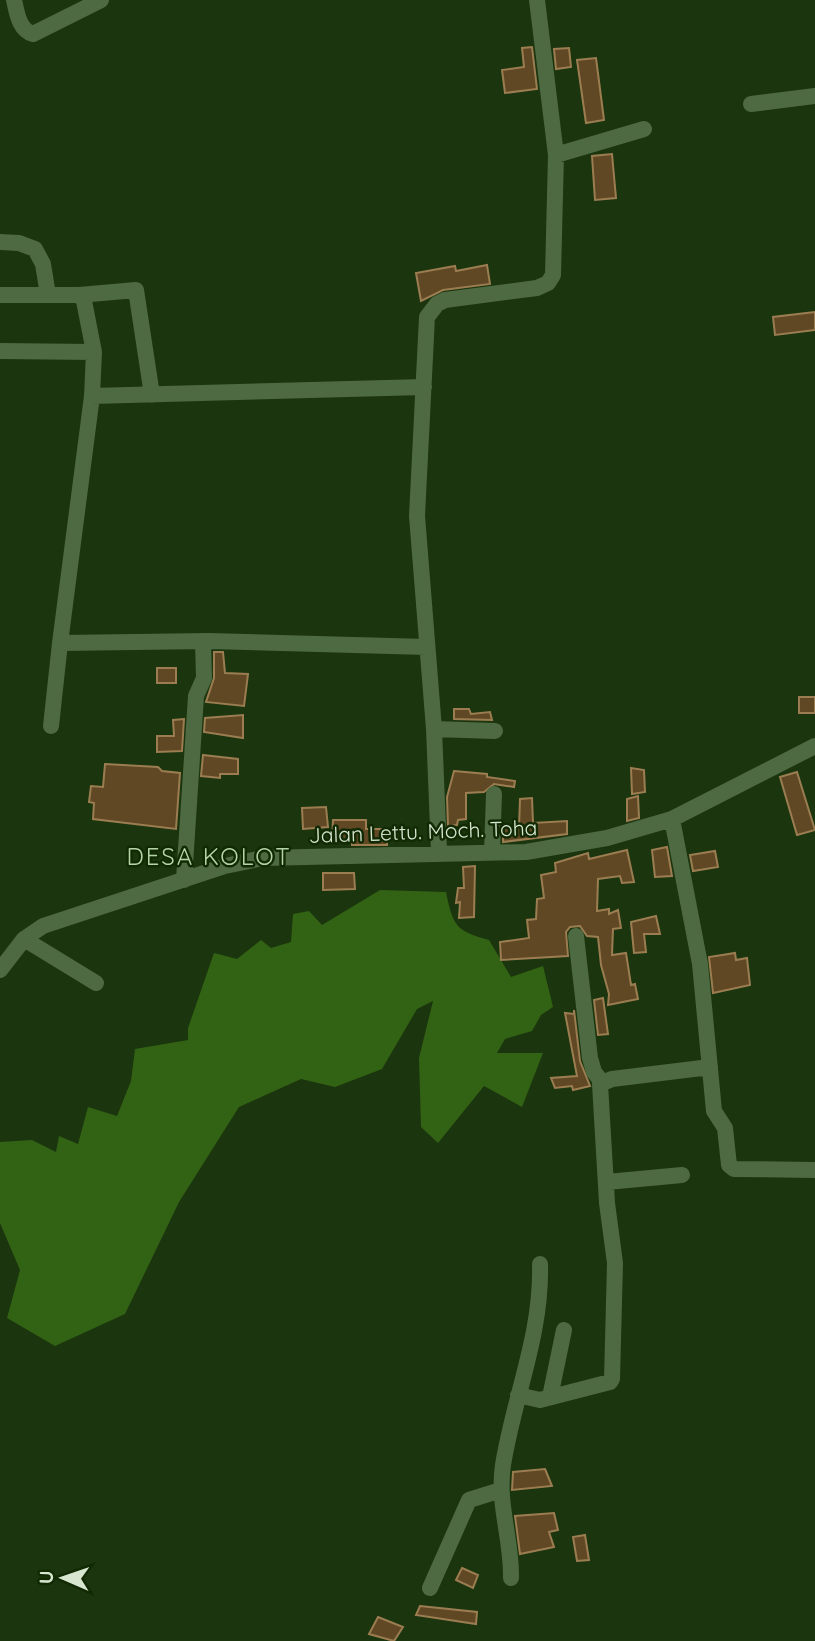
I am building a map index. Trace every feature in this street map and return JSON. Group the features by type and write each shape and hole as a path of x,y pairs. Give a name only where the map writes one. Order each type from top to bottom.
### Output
{"street":[{"path":"14,0 26,32 37,34 101,0"},
{"path":"439,852 434,729 417,516 427,317 437,304 537,288 548,283 553,275 556,155 537,0"},
{"path":"751,104 815,96"},
{"path":"556,155 644,129"},
{"path":"0,242 19,243 35,249 43,264 48,295"},
{"path":"0,295 79,295 136,290 152,395"},
{"path":"51,726 92,396 94,352 84,301 79,295"},
{"path":"0,351 94,352"},
{"path":"92,396 424,387"},
{"path":"60,643 203,642 428,647"},
{"path":"184,880 196,696 204,671 203,642"},
{"path":"434,729 495,731"},
{"name":"Jalan Lettu. Moch. Toha","path":"0,970 24,939 59,919 263,858 492,852 563,847 672,819 815,746"},
{"path":"492,852 494,794"},
{"path":"672,819 701,964 714,1111 725,1128 729,1165 734,1169 815,1170"},
{"path":"576,936 590,1058 594,1072 602,1082"},
{"path":"24,939 96,983"},
{"path":"602,1082 710,1067"},
{"path":"518,1395 540,1399 600,1385 612,1379 615,1263 599,1091 602,1082"},
{"path":"607,1182 681,1175"},
{"path":"511,1578 511,1549 501,1490 518,1395 537,1330 540,1264"},
{"path":"550,1397 564,1330"},
{"path":"430,1588 470,1500 501,1490"}],"green space":[{"path":"380,890 446,892 457,925 462,930 489,940 511,977 543,966 553,1007 541,1015 532,1031 505,1039 497,1053 543,1053 522,1107 484,1086 438,1143 421,1127 419,1058 433,1001 417,1009 382,1069 335,1087 301,1079 239,1107 179,1202 125,1314 55,1346 7,1318 20,1270 0,1223 0,1142 32,1140 56,1152 59,1136 78,1144 88,1107 117,1116 131,1081 135,1049 188,1040 188,1028 214,953 237,959 261,940 271,948 291,942 293,914 309,911 322,925"}],"building":[{"path":"532,47 537,89 505,93 502,70 524,67 522,48"},
{"path":"569,48 571,67 556,69 554,49"},
{"path":"596,58 604,120 586,123 577,60"},
{"path":"612,154 616,198 595,200 592,156"},
{"path":"487,265 490,284 443,290 421,301 416,273 455,266 456,271"},
{"path":"815,312 815,330 775,335 773,317"},
{"path":"214,652 223,652 225,673 248,674 244,706 206,702 214,678"},
{"path":"157,668 176,668 176,683 157,683"},
{"path":"799,697 815,697 815,713 799,713"},
{"path":"454,709 469,709 471,714 490,712 492,720 454,719"},
{"path":"243,715 243,738 204,732 205,718"},
{"path":"184,719 182,751 157,752 157,736 174,736 173,720"},
{"path":"203,755 238,759 238,774 220,774 220,778 201,776"},
{"path":"105,764 158,767 162,771 180,773 176,829 93,819 94,803 89,802 91,786 103,787"},
{"path":"631,768 644,770 645,792 632,794"},
{"path":"454,771 487,774 487,777 515,781 514,787 494,784 484,792 466,793 466,819 458,820 457,825 448,826 447,797"},
{"path":"797,772 815,830 797,835 780,777"},
{"path":"638,796 639,818 627,821 627,799"},
{"path":"532,798 533,823 567,821 567,834 503,842 503,825 519,827 520,799"},
{"path":"326,807 328,827 303,829 302,808"},
{"path":"333,820 366,820 366,829 387,829 387,845 352,845 352,839 332,841"},
{"path":"667,847 672,876 655,877 652,850"},
{"path":"627,850 634,882 622,883 620,876 598,879 597,911 609,909 609,914 618,910 621,928 613,929 612,955 626,953 631,985 635,984 638,999 608,1005 609,994 601,965 598,937 587,936 580,926 570,927 566,932 568,956 501,960 500,942 529,938 527,920 536,919 537,899 544,898 541,875 556,872 555,863 588,853 589,859"},
{"path":"715,851 718,867 693,871 690,855"},
{"path":"475,866 474,917 459,918 460,902 456,903 458,888 464,888 463,867"},
{"path":"323,873 354,873 355,889 323,890"},
{"path":"656,916 660,934 644,934 646,952 634,953 631,922"},
{"path":"735,953 736,960 747,958 750,985 713,993 709,957"},
{"path":"603,998 608,1034 598,1035 594,1000"},
{"path":"574,1010 580,1061 590,1086 573,1090 572,1086 555,1088 551,1078 577,1076 565,1013 574,1014"},
{"path":"545,1469 552,1486 512,1490 513,1472"},
{"path":"554,1513 558,1530 549,1532 554,1547 520,1554 515,1516"},
{"path":"585,1535 589,1560 577,1561 573,1537"},
{"path":"462,1568 478,1575 473,1588 456,1580"},
{"path":"420,1606 477,1612 476,1624 416,1615"},
{"path":"378,1617 403,1627 394,1641 369,1634"}],"district":[{"name":"DESA KOLOT","path":"209,857"}]}
